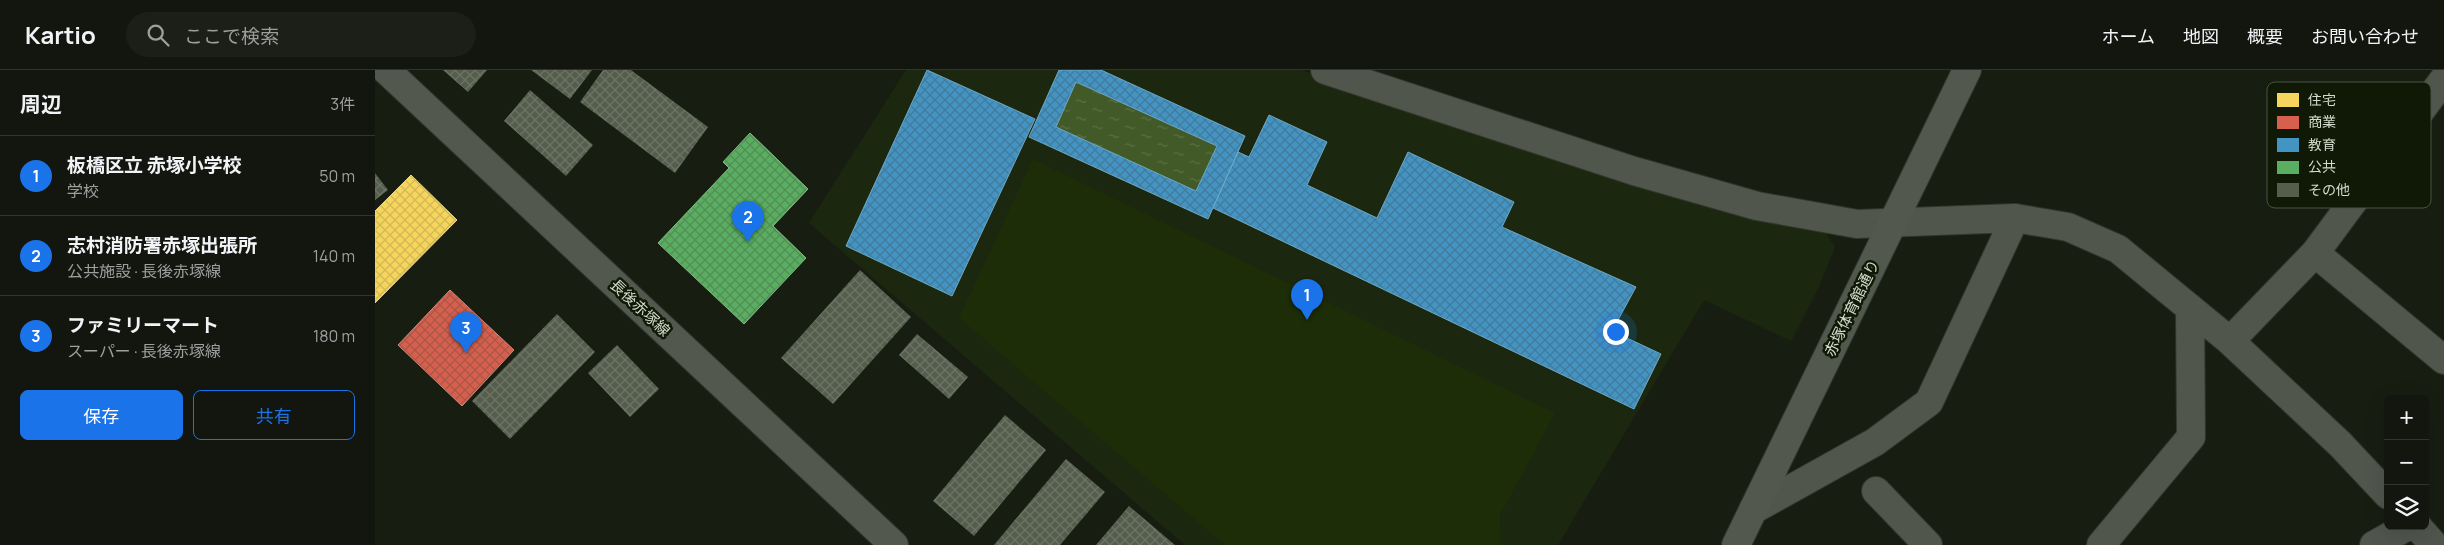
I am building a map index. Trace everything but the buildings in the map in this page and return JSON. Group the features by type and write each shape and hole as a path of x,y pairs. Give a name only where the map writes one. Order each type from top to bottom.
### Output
{"main road":[{"name":"長後赤塚線","path":"386,70 894,545"},
{"name":"赤塚体育館通り","path":"1742,541 1753,510 1967,70"}],"street":[{"path":"1325,70 1634,171 1757,206 1857,224 2015,218 2068,227 2118,249 2230,341 2340,444 2384,491"},
{"path":"2431,97 2444,79"},
{"path":"2230,341 2315,253 2348,208"},
{"path":"1753,510 1875,449 1929,402 2015,218"},
{"path":"2315,253 2444,360"},
{"path":"2101,545 2191,437 2190,308"},
{"path":"1876,492 1927,545"},
{"path":"2374,545 2402,530"},
{"path":"2421,530 2434,545"}],"shaded area":[{"path":"906,70 1303,70 1333,83 1823,229 1835,247 1818,289 1791,341 1704,300 1558,545 1185,545 809,223"},
{"path":"1033,159 1555,413 1500,515 1501,545 1225,545 959,318"}],"water":[{"path":"1076,82 1217,146 1196,191 1056,127"}],"place":[{"name":"志村消防署赤塚出張所","path":"748,242"},
{"name":"板橋区立 赤塚小学校","path":"1307,320"},
{"name":"ファミリーマート","path":"466,353"}]}
